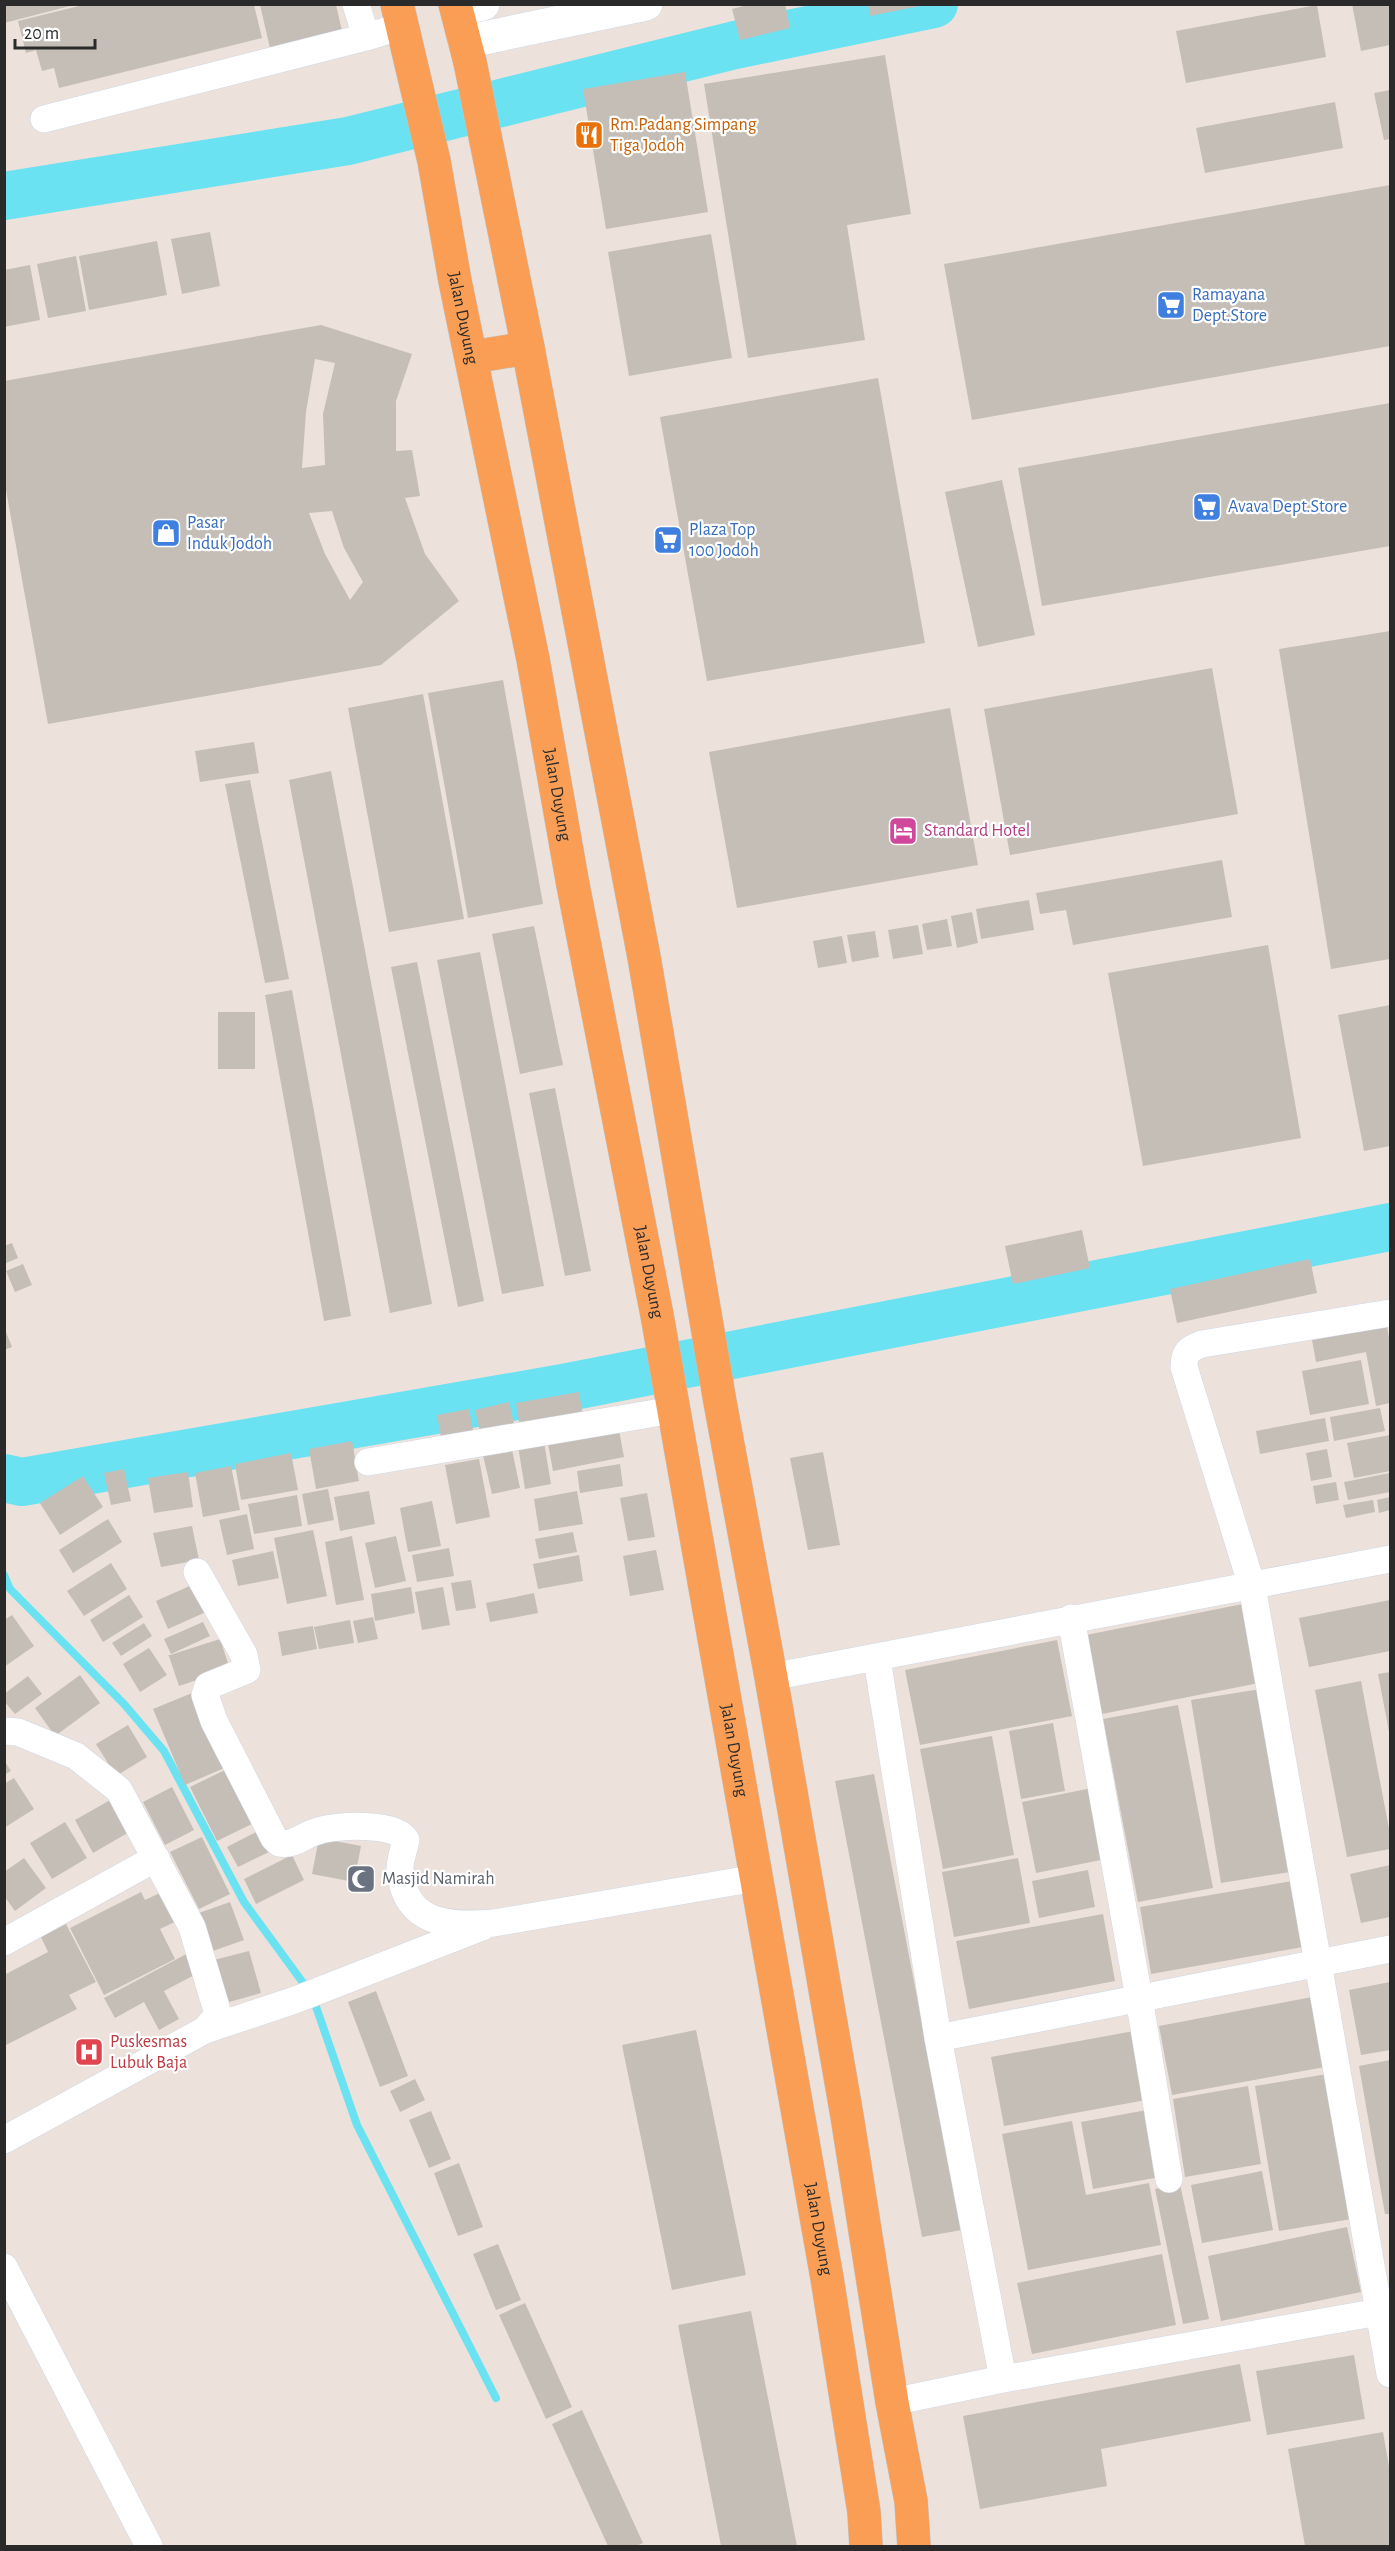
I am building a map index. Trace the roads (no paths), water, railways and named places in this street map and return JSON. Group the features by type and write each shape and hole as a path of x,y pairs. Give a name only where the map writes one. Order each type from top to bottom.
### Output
{"highway":[{"path":"465,6 468,52 528,348 640,934 847,2116 892,2402 911,2501 914,2547"},
{"name":"Jalan Duyung","path":"399,15 434,161 455,281 531,647 575,896 657,1315 827,2278 862,2500 866,2547"},
{"path":"472,357 528,348"},
{"path":"800,2123 847,2116"}],"street":[{"path":"356,4 366,37"},
{"path":"468,52 540,15 646,4"},
{"path":"44,119 366,37 399,15"},
{"path":"1390,1313 1202,1344 1189,1349 1184,1356 1184,1367 1252,1586 1384,2312 1390,2374"},
{"path":"368,1462 672,1404"},
{"path":"771,1677 877,1659 1071,1618 1390,1559"},
{"path":"197,1572 244,1655 247,1670 208,1686 206,1698 214,1721 277,1842 291,1844 318,1830 375,1826 397,1830 406,1840 400,1870 406,1897 417,1912 434,1920 494,1923"},
{"path":"1071,1618 1169,2179"},
{"path":"877,1659 938,2038 1003,2379"},
{"path":"4,1731 25,1734 76,1756 119,1790 192,1926 213,1994 217,2016 205,2030"},
{"path":"4,1942 156,1858"},
{"path":"4,2140 205,2030 296,2000 494,1923 756,1878"},
{"path":"938,2038 1390,1949"},
{"path":"4,2267 149,2547"},
{"path":"892,2402 1003,2379 1384,2312"}],"waterway":[{"path":"4,196 348,141 735,45 934,4"},
{"path":"4,1478 22,1482 563,1388 1390,1227"},
{"path":"4,1575 10,1589 124,1704 164,1751 244,1902 312,1995 357,2125 496,2398"}],"place":[{"name":"Rm.Padang Simpang Tiga Jodoh","path":"589,135"},
{"name":"Ramayana Dept.Store","path":"1171,305"},
{"name":"Avava Dept.Store","path":"1207,507"},
{"name":"Pasar Induk Jodoh","path":"166,533"},
{"name":"Plaza Top 100 Jodoh","path":"668,540"},
{"name":"Standard Hotel","path":"903,831"},
{"name":"Masjid Namirah","path":"361,1879"},
{"name":"Puskesmas Lubuk Baja","path":"89,2052"}]}
